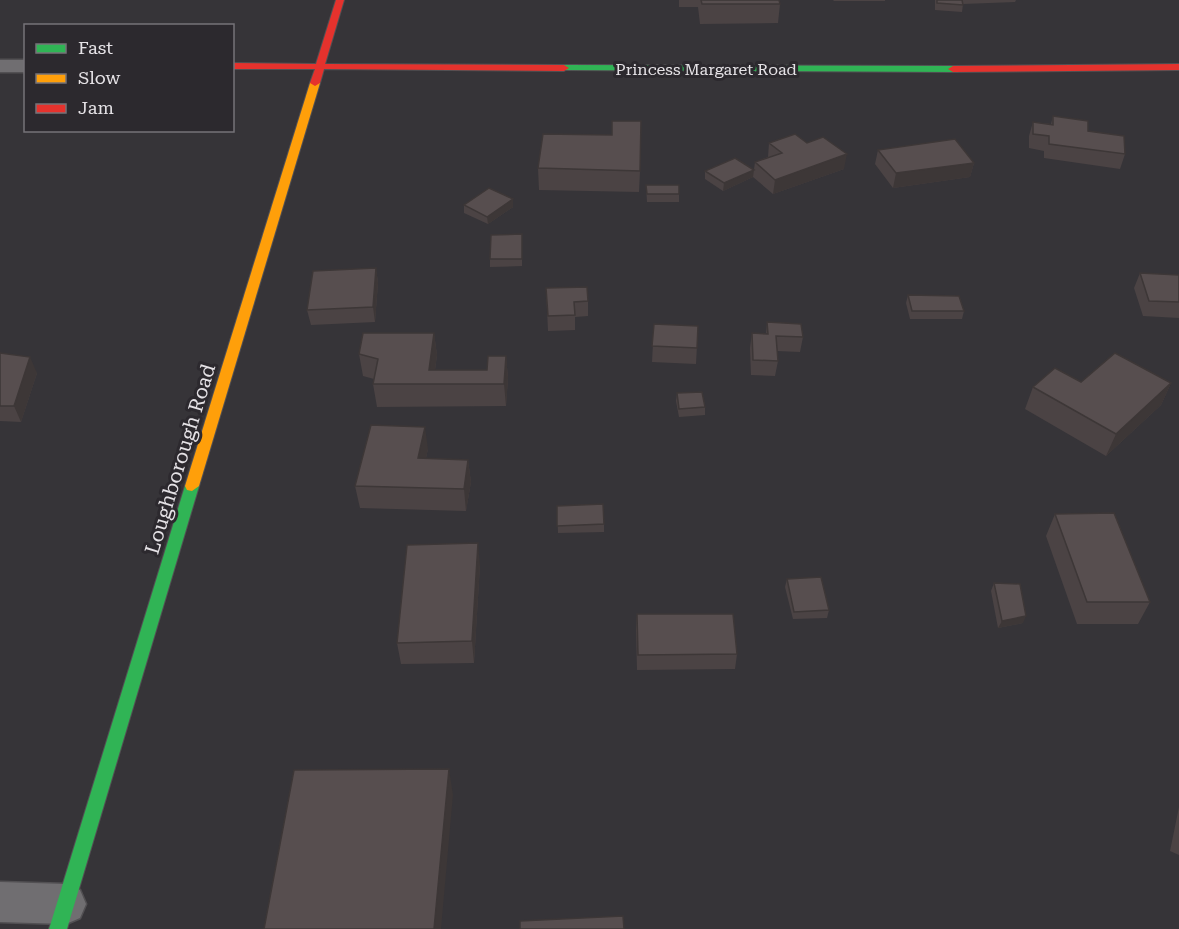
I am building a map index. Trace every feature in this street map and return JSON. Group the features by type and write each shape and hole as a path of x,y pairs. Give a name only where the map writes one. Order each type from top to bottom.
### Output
{"street":[{"name":"Loughborough Road","path":"62,916 340,0"},
{"path":"0,66 24,66"},
{"name":"Princess Margaret Road","path":"234,66 824,70 1179,67"},
{"path":"0,902 62,916"}],"building":[{"path":"701,0 779,0 780,4 702,4"},
{"path":"937,0 962,0 963,5 937,3"},
{"path":"1053,116 1088,121 1088,131 1124,136 1125,154 1049,144 1049,136 1033,134 1033,122 1053,125"},
{"path":"612,121 641,121 640,171 538,168 543,134 612,135"},
{"path":"795,134 807,143 823,137 847,154 775,180 755,162 782,153 769,143"},
{"path":"955,139 974,163 896,173 878,150"},
{"path":"735,158 754,170 724,183 705,171"},
{"path":"646,185 679,185 679,194 647,194"},
{"path":"489,188 513,199 487,217 464,205"},
{"path":"522,234 522,259 490,259 491,235"},
{"path":"376,268 373,307 307,310 313,271"},
{"path":"1140,273 1179,275 1179,302 1149,301"},
{"path":"587,287 588,301 574,302 575,315 548,316 546,288"},
{"path":"908,295 959,296 964,311 912,311"},
{"path":"767,322 801,324 803,337 776,336 778,361 753,360 752,333 768,334"},
{"path":"654,324 698,326 697,348 652,346"},
{"path":"363,333 434,333 429,370 487,370 488,356 506,356 504,384 373,384 378,359 359,354"},
{"path":"0,353 30,357 14,406 0,406"},
{"path":"1115,353 1171,383 1116,434 1033,387 1055,368 1081,382"},
{"path":"702,392 705,407 679,409 677,393"},
{"path":"371,425 425,427 418,458 468,460 464,489 355,486"},
{"path":"603,504 604,524 557,526 557,506"},
{"path":"1114,513 1150,602 1087,602 1055,514"},
{"path":"478,543 472,641 397,643 407,545"},
{"path":"821,577 829,610 794,612 787,579"},
{"path":"994,583 1020,584 1026,616 1002,621"},
{"path":"637,614 733,614 737,654 638,655"},
{"path":"449,769 434,929 264,929 294,770"},
{"path":"623,916 624,929 520,929 520,921"}],"traffic: fast":[{"path":"564,68 953,69"},
{"path":"58,929 192,486"}],"traffic: slow":[{"path":"192,486 315,83"}],"traffic: jam":[{"path":"315,83 340,0"},
{"path":"234,66 564,68"},
{"path":"953,69 1179,67"}]}
